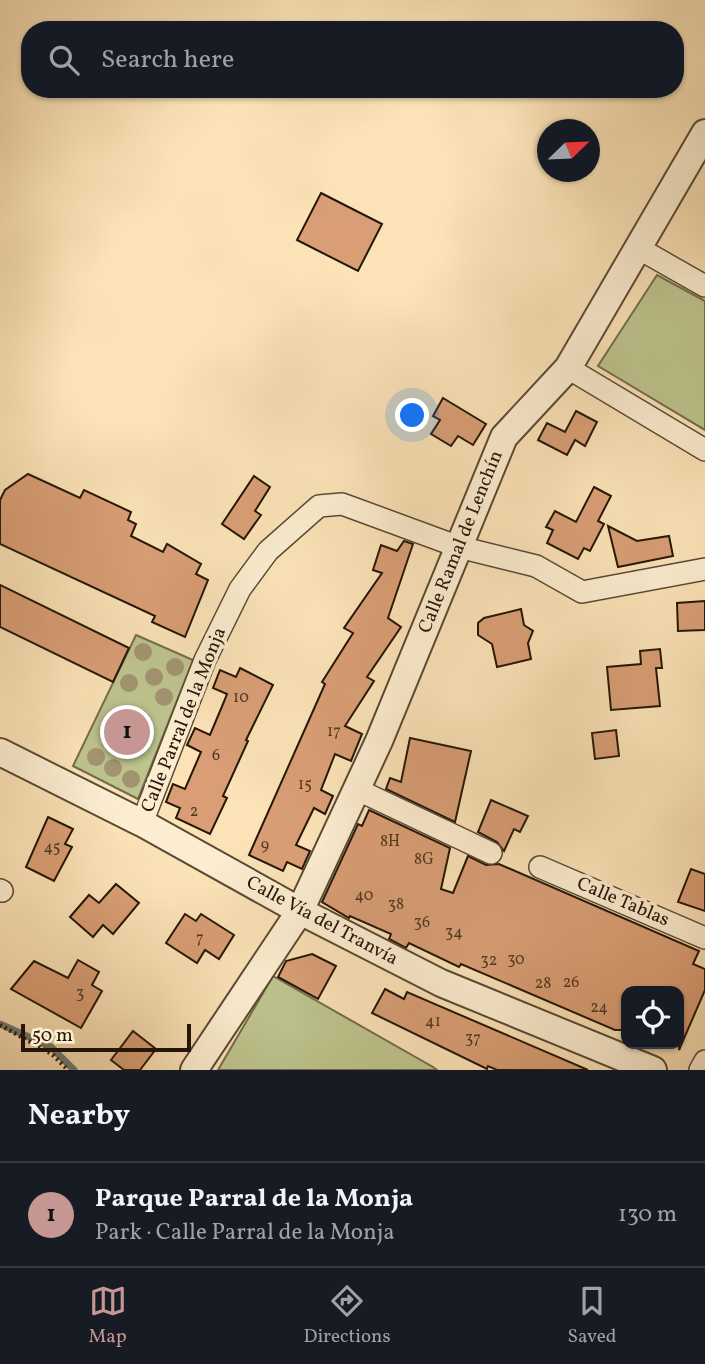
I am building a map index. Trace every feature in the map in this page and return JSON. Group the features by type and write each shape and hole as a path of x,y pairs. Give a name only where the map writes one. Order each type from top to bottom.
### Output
{"street":[{"name":"Calle Ramal de Lenchín","path":"194,1070 300,911 379,741 504,437 568,368 705,133"},
{"path":"638,248 705,286"},
{"path":"568,368 705,450"},
{"name":"Calle Parral de la Monja","path":"142,823 205,660 240,589 268,551 319,506 342,504 459,547 536,566 582,592 705,569"},
{"name":"Calle Vía del Tranvía","path":"0,752 142,823 300,911 442,983 653,1070"},
{"path":"356,789 491,853"},
{"name":"Calle Tablas","path":"541,867 705,938"},
{"path":"700,1070 705,1060"}],"path":[{"path":"0,1026 52,1054 68,1070"}],"green space":[{"path":"657,275 705,301 705,430 598,366"},
{"path":"136,635 193,660 138,799 73,766"},
{"path":"273,976 433,1067 437,1070 218,1070"}],"building":[{"path":"321,193 382,224 358,271 297,240"},
{"path":"443,398 486,424 473,445 458,436 451,446 431,434 440,420 433,416"},
{"path":"576,411 597,422 585,446 575,440 567,455 538,440 547,423 565,432"},
{"path":"28,474 80,498 84,490 131,512 128,520 136,524 131,536 163,552 167,544 201,564 196,574 208,580 185,637 152,622 155,616 0,544 0,500 5,490"},
{"path":"254,476 270,487 255,511 261,515 244,539 222,524"},
{"path":"594,487 611,496 598,521 604,524 590,551 584,548 578,559 547,543 553,530 546,527 555,511 576,522"},
{"path":"608,526 637,541 669,536 673,556 618,567"},
{"path":"404,541 413,544 388,618 401,627 367,677 374,681 345,726 362,734 351,761 335,754 321,790 333,796 325,814 314,808 296,845 310,851 302,869 287,862 283,871 249,855 325,684 322,682 353,633 344,628 382,573 373,570 381,545 397,551"},
{"path":"0,585 129,648 113,682 0,627"},
{"path":"705,601 705,630 678,631 677,603"},
{"path":"521,609 524,625 533,631 528,643 531,659 497,667 492,644 478,635 478,623 484,618"},
{"path":"660,649 662,668 656,668 660,706 611,710 607,667 641,664 640,651"},
{"path":"240,668 273,685 246,740 248,741 223,796 227,798 210,834 176,818 180,808 166,802 173,784 185,789 201,752 187,745 195,728 210,735 223,704 227,694 213,688 220,670 236,677"},
{"path":"616,730 619,756 595,759 592,733"},
{"path":"410,738 471,751 455,822 386,789 390,778 401,782"},
{"path":"491,800 528,816 520,832 514,829 504,851 497,842 478,832"},
{"path":"369,810 450,848 441,889 453,893 468,856 486,865 499,864 699,951 693,964 705,969 705,990 684,1038 684,986 621,986 621,1030 615,1030 461,964 459,967 409,943 406,948 389,939 391,934 350,916 349,918 322,902 358,824 362,826"},
{"path":"48,817 73,829 65,844 72,847 54,881 26,867"},
{"path":"691,869 705,874 705,911 678,902"},
{"path":"116,884 139,903 113,934 103,925 93,937 70,917 89,895 99,903"},
{"path":"185,914 196,921 201,914 234,935 219,959 205,950 197,963 166,943"},
{"path":"312,954 336,966 318,999 278,977 286,961"},
{"path":"78,960 99,972 92,985 102,991 81,1028 11,989 34,961 68,978"},
{"path":"385,989 404,999 407,992 588,1070 497,1070 488,1066 487,1069 372,1013"},
{"path":"133,1031 156,1049 140,1070 124,1070 111,1060"}],"waterway":[{"path":"0,1024 51,1047 74,1070"}],"place":[{"name":"Parque Parral de la Monja","path":"127,732"}]}
